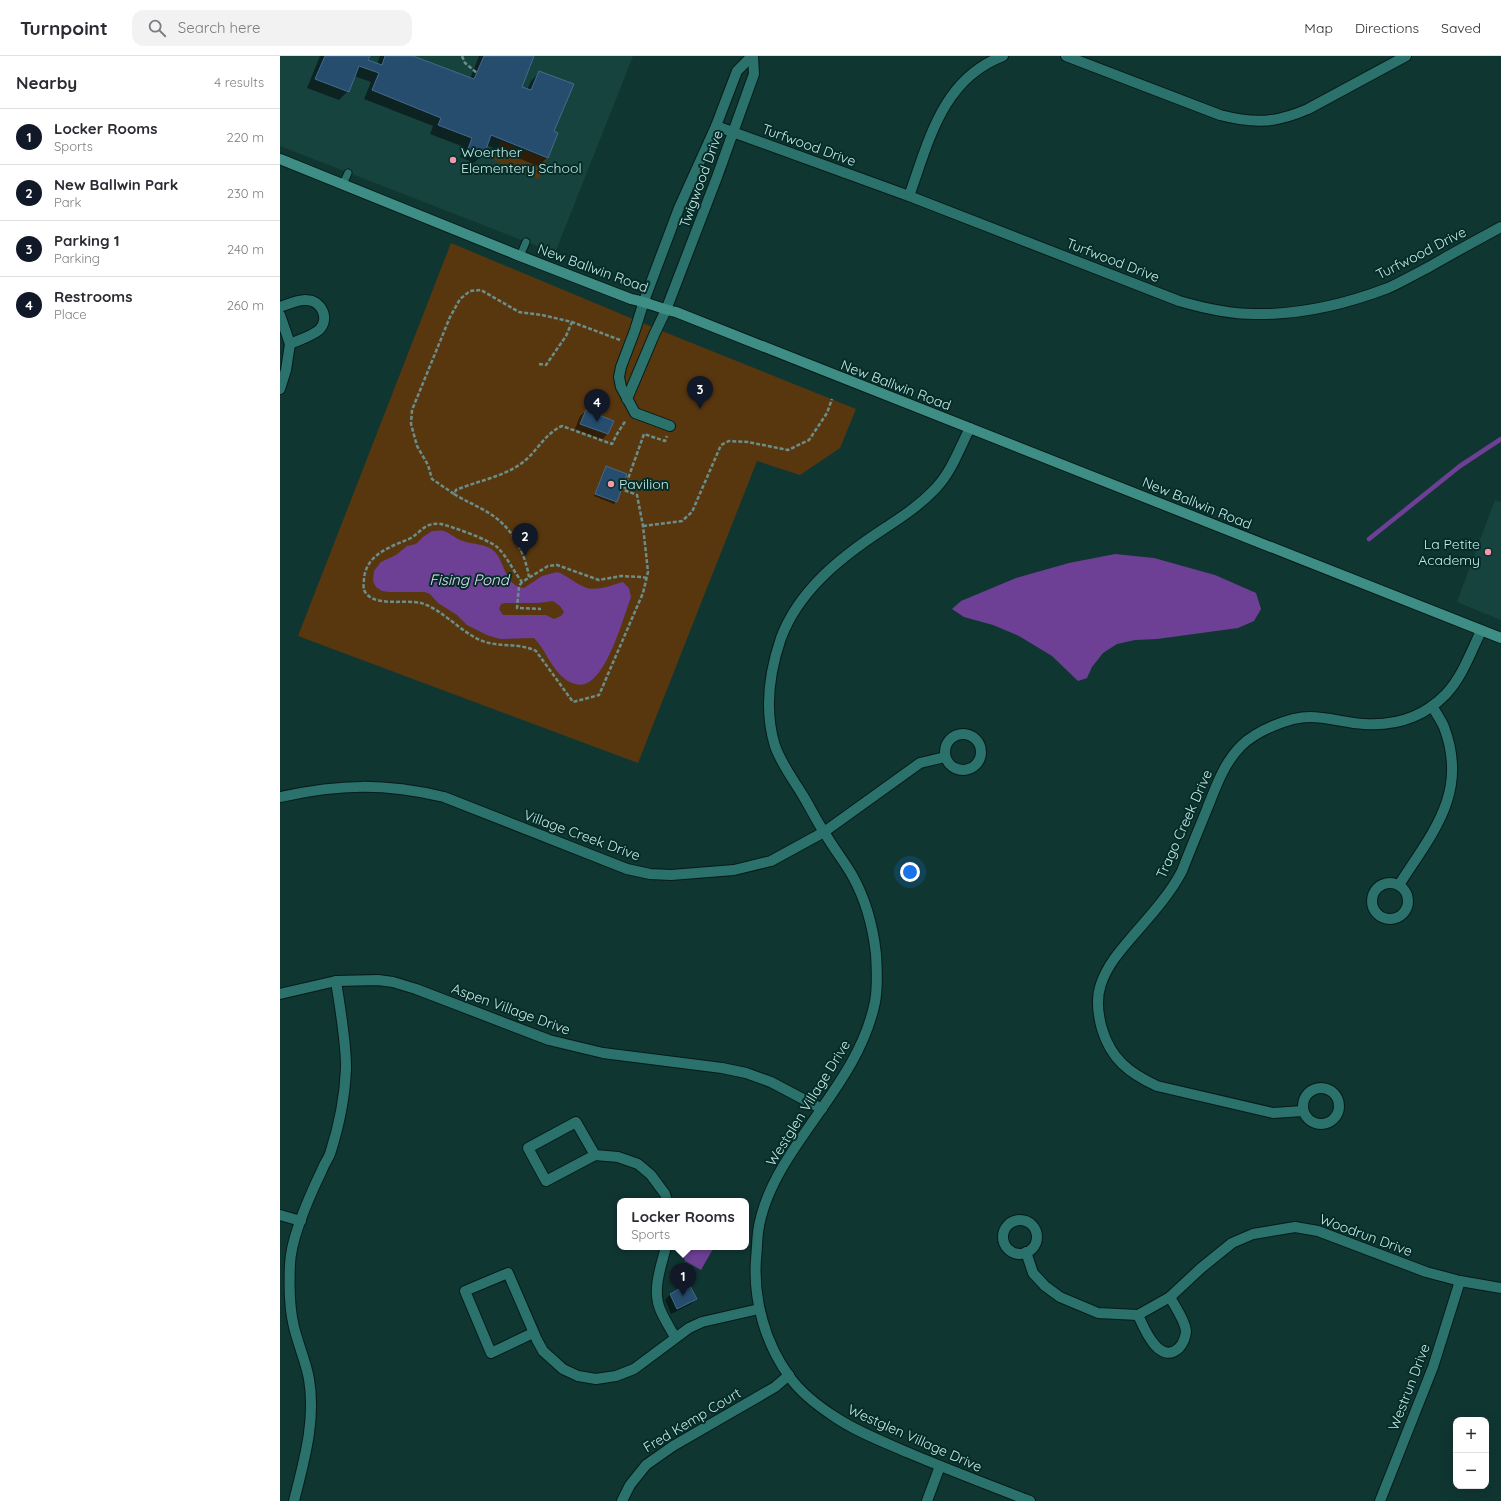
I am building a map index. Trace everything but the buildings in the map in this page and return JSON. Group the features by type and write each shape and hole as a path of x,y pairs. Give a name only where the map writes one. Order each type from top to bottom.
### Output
{"main road":[{"name":"New Ballwin Road","path":"280,159 520,256 631,299 644,301 666,310 676,312 1501,638"}],"street":[{"name":"Twigwood Drive","path":"670,426 635,413 621,387 619,377 621,367 679,208 716,126 737,71 753,56"},
{"name":"Twigwood Drive","path":"627,399 666,310 733,133 754,74 753,56"},
{"path":"909,196 936,120 947,102 958,87 975,71 989,61 1003,56"},
{"path":"1066,56 1220,115 1241,120 1260,121 1292,116 1308,109 1406,56"},
{"name":"Turfwood Drive","path":"716,126 909,196 1179,301 1207,308 1253,314 1282,313 1315,308 1347,301 1389,287 1501,228"},
{"path":"280,307 305,299 316,302 323,311 324,322 319,329 290,344"},
{"path":"280,315 290,344 286,370 280,389"},
{"name":"Westglen Village Drive","path":"970,428 951,468 938,486 904,517 882,530 822,576 803,598 782,636 770,681 768,701 775,746 783,764 824,832 852,874 862,895 875,951 877,978 875,1001 861,1044 852,1062 782,1169 763,1209 758,1231 755,1277 760,1309 775,1352 789,1375 801,1389 834,1417 858,1430 940,1466 1030,1501"},
{"name":"Trago Creek Drive","path":"1303,1111 1273,1114 1157,1086 1140,1078 1125,1068 1112,1052 1104,1036 1098,1008 1100,985 1109,967 1118,954 1174,885 1182,870 1221,774 1242,745 1268,727 1308,717 1364,724 1396,723 1413,718 1432,706 1447,693 1456,680 1480,630"},
{"path":"1399,885 1442,815 1451,788 1453,774 1452,756 1444,727 1432,706"},
{"name":"Village Creek Drive","path":"280,797 308,791 347,786 368,786 416,791 444,797 627,869 650,874 671,875 734,870 771,861 824,832 920,763 945,757"},
{"name":"Aspen Village Drive","path":"280,994 336,981 378,980 393,982 416,989 549,1040 603,1053 722,1068 746,1073 771,1082 822,1109"},
{"path":"294,1501 308,1448 311,1422 309,1378 294,1327 290,1305 290,1263 294,1242 301,1221 329,1155 343,1106 346,1054 336,981"},
{"path":"595,1155 576,1122 528,1148 546,1181 595,1155 618,1157 638,1164 651,1175 659,1184 666,1198"},
{"path":"280,1215 301,1221"},
{"name":"Woodrun Drive","path":"1138,1315 1170,1297 1200,1269 1232,1243 1252,1234 1295,1227 1318,1230 1394,1261 1426,1272 1460,1281 1501,1288"},
{"path":"665,1250 658,1281 657,1295 660,1308 675,1337"},
{"path":"1026,1252 1034,1273 1045,1286 1060,1297 1098,1313 1138,1315 1153,1344 1166,1352 1173,1352 1180,1347 1185,1339 1186,1332 1184,1324 1170,1297"},
{"path":"534,1333 491,1353 465,1291 508,1273 543,1351 563,1369 578,1376 596,1380 616,1376 634,1368 675,1337 702,1322 760,1309"},
{"name":"Westrun Drive","path":"1380,1501 1433,1367 1460,1281"},
{"name":"Fred Kemp Court","path":"622,1501 630,1485 646,1465 673,1446 775,1386 789,1375"},
{"path":"927,1501 940,1466"}],"lane":[{"path":"343,184 348,173"},
{"path":"520,256 526,242"}],"path":[{"path":"462,56 465,62 477,73"},
{"path":"529,577 521,550 507,528 493,516 454,494 432,479 428,465 416,446 411,424 412,410 450,317 460,299 470,291 481,290 519,312 542,314 572,322 621,340"},
{"path":"539,364 546,365 566,336 572,322"},
{"path":"643,526 682,521 692,512 721,445 729,441 748,442 788,450 809,440 827,413 832,399"},
{"path":"454,494 456,490 502,474 522,464 544,438 554,429 562,426 612,444 628,418"},
{"path":"522,582 497,547 461,531 440,524 427,525 410,538 393,544 380,552 365,570 364,590 372,598 385,602 405,601 421,603 430,607 462,630 480,640 494,644 527,647 536,651 573,702 599,695 643,593 648,572 643,526 637,495 624,490 644,434 665,441 670,426"},
{"path":"541,609 517,608 517,603 522,582 548,566 557,565 599,580 621,576 647,578"}],"shaded area":[{"name":"Woerther Elementery School","path":"280,56 633,56 555,253 280,146"},
{"path":"501,141 547,159 539,179 493,160"},
{"path":"451,243 657,329 856,409 840,448 800,475 757,461 638,763 298,636"},
{"name":"La Petite Academy","path":"1495,500 1501,502 1501,620 1457,602"}],"water":[{"name":"Fising Pond","path":"432,531 442,531 464,542 492,549 499,557 509,579 518,586 524,588 542,576 557,572 582,586 592,589 603,588 623,582 629,588 631,597 614,645 601,670 593,679 585,684 580,685 572,683 560,675 534,638 500,639 487,635 467,625 457,615 438,603 430,594 425,592 389,592 382,591 376,587 373,581 374,571 381,562 396,555 407,546 416,544","holes":["553,601 560,606 564,612 561,616 554,619 546,615 503,615 499,609 501,604 505,603 538,603"]},
{"path":"1115,554 1154,558 1215,575 1256,593 1261,609 1254,621 1238,628 1157,639 1135,640 1117,644 1103,653 1092,667 1087,678 1078,681 1052,656 1019,636 993,625 964,617 952,609 961,601 1016,578 1069,563"},
{"path":"682,1250 712,1250 701,1270 685,1261"}],"waterway":[{"path":"1369,539 1460,466 1501,439"}],"place":[{"name":"Woerther Elementery School","path":"453,160"},
{"name":"Parking 1","path":"700,409"},
{"name":"Restrooms","path":"597,422"},
{"name":"Pavilion","path":"611,484"},
{"name":"La Petite Academy","path":"1488,552"},
{"name":"New Ballwin Park","path":"525,556"},
{"name":"Locker Rooms","path":"683,1296"}]}
